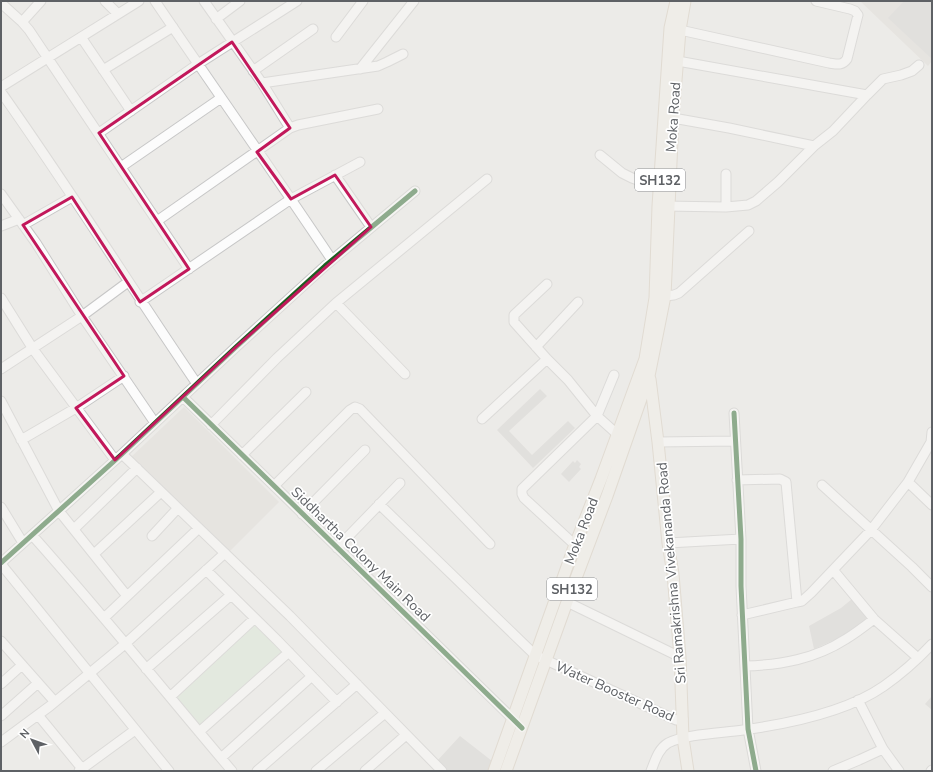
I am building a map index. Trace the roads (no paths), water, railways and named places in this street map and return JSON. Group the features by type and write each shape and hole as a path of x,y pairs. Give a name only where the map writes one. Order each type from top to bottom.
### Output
{"main road":[{"name":"Moka Road","path":"645,359 655,298 672,118 673,60 670,28 676,1"},
{"name":"Moka Road","path":"650,376 664,296 664,206 660,188 673,60 685,1"},
{"path":"645,359 650,376"},
{"name":"SH132","path":"634,405 645,359"},
{"name":"SH132","path":"634,405 650,376"},
{"name":"Sri Ramakrishna Vivekananda Road","path":"650,376 668,542 673,574 680,657 683,738 688,771"},
{"name":"Moka Road","path":"494,771 575,545 617,434 634,405"},
{"name":"Moka Road","path":"506,771 607,496 634,405"}],"street":[{"path":"22,22 41,1"},
{"path":"105,1 118,14"},
{"path":"1,87 139,1"},
{"path":"155,1 332,260"},
{"path":"204,1 262,83 290,128"},
{"path":"216,19 240,1"},
{"path":"99,133 198,64 297,1"},
{"path":"336,37 363,1"},
{"path":"360,69 414,1"},
{"path":"680,30 830,63 840,65 844,64 847,59 858,16 855,11 850,9 816,1"},
{"path":"2,3 22,22 48,58 189,269"},
{"path":"103,70 173,27"},
{"path":"253,70 313,29"},
{"path":"81,37 131,111"},
{"path":"262,83 378,66 403,54"},
{"path":"673,60 867,95"},
{"path":"664,206 726,207 748,205 756,201 832,131 883,79 912,71 919,65"},
{"path":"1,92 36,141 140,302 197,384"},
{"path":"121,167 221,98"},
{"path":"157,221 290,128 298,125 378,109"},
{"path":"672,118 729,128 814,146"},
{"path":"600,156 622,173 660,188"},
{"path":"140,302 291,199 360,162"},
{"path":"726,174 726,207"},
{"path":"335,175 370,228"},
{"path":"211,425 277,358 336,303 487,179"},
{"path":"169,771 89,674 1,563 119,457 332,260 416,191"},
{"path":"1,194 155,423"},
{"path":"1,226 21,222 72,196"},
{"path":"664,296 674,296 679,293 749,231"},
{"path":"1,368 33,349 82,316 128,282"},
{"path":"547,284 514,315 514,322 568,380 597,416 617,434"},
{"path":"1,298 33,349 76,408 119,457 137,468 290,616 442,771"},
{"path":"536,347 578,302"},
{"path":"336,303 405,374"},
{"path":"482,420 547,359"},
{"path":"575,545 524,498 522,489 597,416 614,375"},
{"path":"21,440 76,408 124,376"},
{"path":"242,455 306,392"},
{"name":"Siddhartha Colony Main Road","path":"183,397 522,728"},
{"path":"1,402 59,511 128,596"},
{"path":"274,486 350,410 355,407 360,409 490,544"},
{"path":"734,413 741,539 742,616 748,729 756,771"},
{"path":"742,616 802,601 834,571 871,530 908,482 931,442 932,432"},
{"path":"658,442 735,441"},
{"path":"302,514 365,450"},
{"path":"74,529 137,468"},
{"path":"737,480 780,479 786,482 797,602"},
{"path":"908,482 932,505"},
{"path":"337,548 400,483"},
{"path":"822,485 932,587"},
{"path":"94,554 161,492"},
{"name":"Water Booster Road","path":"379,504 535,655 676,720 683,720"},
{"path":"1,507 22,543"},
{"path":"152,536 178,508"},
{"path":"104,618 199,528"},
{"path":"32,535 104,618 232,771"},
{"path":"668,542 741,539"},
{"path":"1,742 55,702 125,644 224,553"},
{"path":"206,570 337,702"},
{"path":"834,571 874,619 918,658"},
{"path":"146,669 231,595"},
{"path":"567,602 680,657"},
{"path":"170,697 255,618"},
{"path":"745,666 784,663 809,657 846,639 874,619"},
{"path":"1,641 55,702"},
{"path":"651,771 658,753 668,743 683,738 794,721 820,715 858,700 885,686 932,644"},
{"path":"199,732 288,652"},
{"path":"1,684 22,665"},
{"path":"221,758 312,676"},
{"path":"1,716 38,683"},
{"path":"257,771 357,684"},
{"path":"858,700 883,749 899,771"},
{"path":"316,771 384,713"},
{"path":"38,715 82,770 135,730"},
{"path":"365,771 406,735"},
{"path":"833,771 883,749"}]}
